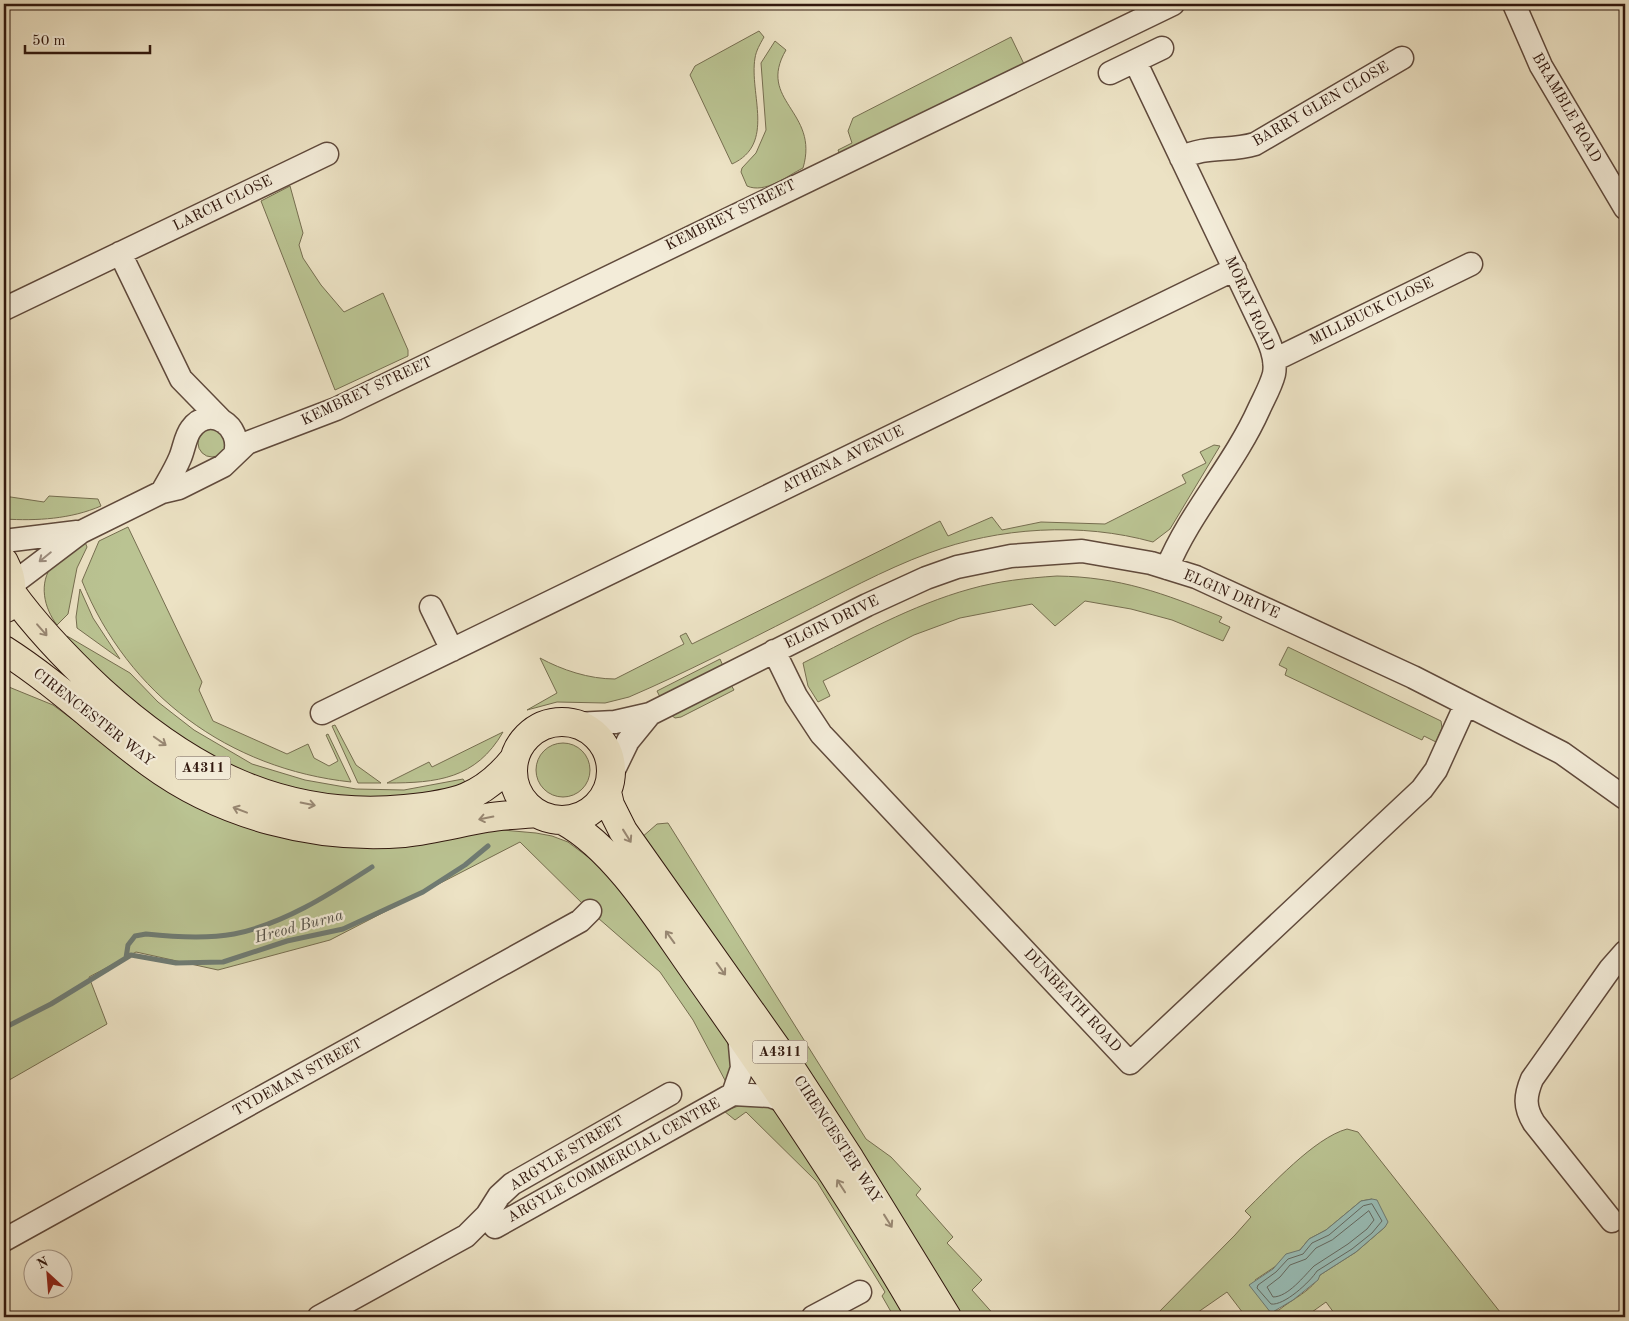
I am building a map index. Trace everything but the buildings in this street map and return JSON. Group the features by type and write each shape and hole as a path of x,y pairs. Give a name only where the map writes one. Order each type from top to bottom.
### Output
{"main road":[{"name":"CIRENCESTER WAY","path":"8,588 62,652 103,693 153,736 203,768 259,792 302,803 347,809 395,810 433,806 457,801 478,792 495,782 514,759"},
{"name":"CIRENCESTER WAY","path":"4,650 151,764 194,790 254,815 328,831 372,834 416,831 507,814 534,813"},
{"name":"A4311","path":"564,821 550,820 534,813 523,802 515,789 512,776 514,759 521,742 538,728 559,722 575,724 591,731 603,744 610,761 609,784"},
{"name":"CIRENCESTER WAY","path":"609,784 610,805 623,831 792,1070 850,1158 946,1317"},
{"path":"564,821 589,813 597,806 609,784"},
{"name":"CIRENCESTER WAY","path":"564,821 586,834 628,880 739,1034 852,1204 921,1317"}],"street":[{"name":"KEMBREY STREET","path":"8,588 81,532 162,492 179,488 226,465 247,444 368,394 1173,4"},
{"name":"BRAMBLE ROAD","path":"1514,4 1541,66 1625,208"},
{"path":"1110,73 1162,48"},
{"name":"BARRY GLEN CLOSE","path":"1181,158 1194,151 1243,148 1255,144 1402,58"},
{"name":"MORAY ROAD","path":"1135,61 1270,343 1274,360 1270,386 1251,428 1187,529 1167,568"},
{"name":"LARCH CLOSE","path":"4,309 326,154"},
{"path":"120,253 181,379 224,422 236,437 235,454"},
{"name":"MILLBUCK CLOSE","path":"1274,360 1471,264"},
{"name":"ATHENA AVENUE","path":"322,713 1235,269"},
{"path":"181,379 188,455 196,464 208,469 217,469"},
{"name":"KEMBREY STREET","path":"162,492 195,424 205,419 264,428 289,428"},
{"name":"KEMBREY STREET","path":"4,540 81,532"},
{"name":"ELGIN DRIVE","path":"575,724 615,722 650,714 774,651 926,578 984,560 1037,553 1082,552 1151,563 1196,577 1466,704 1562,753 1625,798"},
{"path":"431,607 452,650"},
{"name":"DUNBEATH ROAD","path":"774,651 796,696 821,734 1130,1063 1422,789 1436,770 1466,704"},
{"name":"ELGIN DRIVE","path":"609,784 628,741 650,714"},
{"name":"TYDEMAN STREET","path":"4,1240 580,922 590,912"},
{"path":"1612,1221 1534,1123 1525,1105 1526,1094 1532,1079 1625,952"},
{"name":"ARGYLE COMMERCIAL CENTRE","path":"732,1094 742,1068 739,1034"},
{"name":"ARGYLE STREET","path":"319,1317 466,1236 487,1215 499,1196 512,1184 670,1094"},
{"name":"ARGYLE COMMERCIAL CENTRE","path":"495,1227 732,1094 770,1096 784,1101"},
{"path":"813,1317 860,1292"}],"green space":[{"path":"759,31 764,37 755,58 757,131 753,144 745,155 732,164 690,75 695,66"},
{"path":"1011,37 1024,64 840,155 838,150 852,143 848,131 853,118"},
{"path":"775,41 786,50 779,67 778,82 803,133 806,149 803,168 776,183 761,188 754,188 747,186 741,172 742,168 756,153 766,130 761,63"},
{"path":"290,186 303,233 299,245 303,258 321,285 344,312 383,293 408,350 408,356 335,390 261,201"},
{"path":"212,429 222,433 226,443 222,453 212,457 202,453 198,443 202,433"},
{"path":"1214,445 1220,446 1170,529 1153,542 1097,532 1040,530 1012,533 956,544 929,553 878,575 713,658 629,697 605,703 557,702 527,710 557,693 540,658 576,673 605,679 615,679 684,644 680,636 686,633 692,644 940,521 948,536 992,517 1002,530 1041,522 1105,524 1186,483 1182,475 1206,463 1200,452"},
{"path":"4,496 44,502 49,496 98,499 101,506 78,514 54,518 4,519"},
{"path":"128,527 202,682 199,690 213,721 287,754 308,744 314,758 329,766 338,761 326,735 328,734 351,782 306,774 264,761 224,743 188,719 155,691 126,659 102,622 82,581 99,541"},
{"path":"85,542 87,547 77,568 68,614 57,625 46,603 44,595 45,579 48,571 56,561"},
{"path":"1057,576 1101,579 1141,588 1222,617 1219,622 1230,627 1223,641 1172,620 1131,609 1085,601 1055,626 1032,604 960,618 914,635 823,681 830,696 818,702 808,686 803,663 906,612 981,586 1013,580"},
{"path":"80,589 93,618 120,659 77,628 76,617"},
{"path":"67,636 130,673 158,702 194,730 252,764 305,780 356,789 404,790 463,779 465,782 453,788 407,799 313,795 226,768 126,700"},
{"path":"1288,647 1441,721 1442,728 1436,742 1424,736 1422,740 1285,675 1287,669 1279,665"},
{"path":"720,659 723,666 660,697 657,691"},
{"path":"4,685 53,705 131,763 491,829 536,833 568,842 604,869 632,903 734,1048 727,1084 693,1020 660,972 590,911 520,842 330,940 218,970 136,952 89,977 107,1024 4,1083"},
{"path":"731,685 734,690 681,717 675,718 671,715"},
{"path":"335,725 356,765 381,783 358,783 332,726"},
{"path":"503,732 481,760 468,769 454,775 422,782 387,783 429,762 432,767"},
{"path":"563,743 573,745 582,751 588,760 590,770 588,780 582,789 573,795 563,797 553,795 544,789 538,780 536,770 538,760 544,751 553,745"},
{"path":"668,823 866,1139 891,1157 921,1189 916,1195 953,1237 947,1243 982,1280 972,1290 996,1317 958,1317 641,838 657,824"},
{"path":"750,1102 777,1108 909,1317 894,1317 882,1296 885,1292 817,1182 746,1112 735,1120 724,1111"},
{"path":"1347,1129 1358,1132 1504,1317 1337,1317 1326,1302 1305,1317 1246,1317 1227,1292 1191,1317 1154,1317 1251,1217 1245,1211 1293,1164 1334,1134","holes":["1372,1199 1385,1227 1356,1252 1320,1275 1312,1286 1279,1310 1275,1310 1255,1280 1300,1250 1309,1239 1326,1230 1361,1201"]}],"water":[{"path":"1377,1200 1388,1222 1385,1227 1356,1252 1320,1275 1318,1280 1293,1300 1271,1313 1249,1285 1273,1269 1286,1254 1300,1250 1309,1239 1326,1230 1361,1201"}],"waterway":[{"name":"Hreod Burna","path":"4,1028 51,1004 131,955 176,963 223,962 287,941 343,929 423,892 465,865 488,846"},
{"name":"Hreod Burna","path":"126,958 128,945 135,936 146,934 179,937 213,937 253,929 289,916 372,867"}]}
